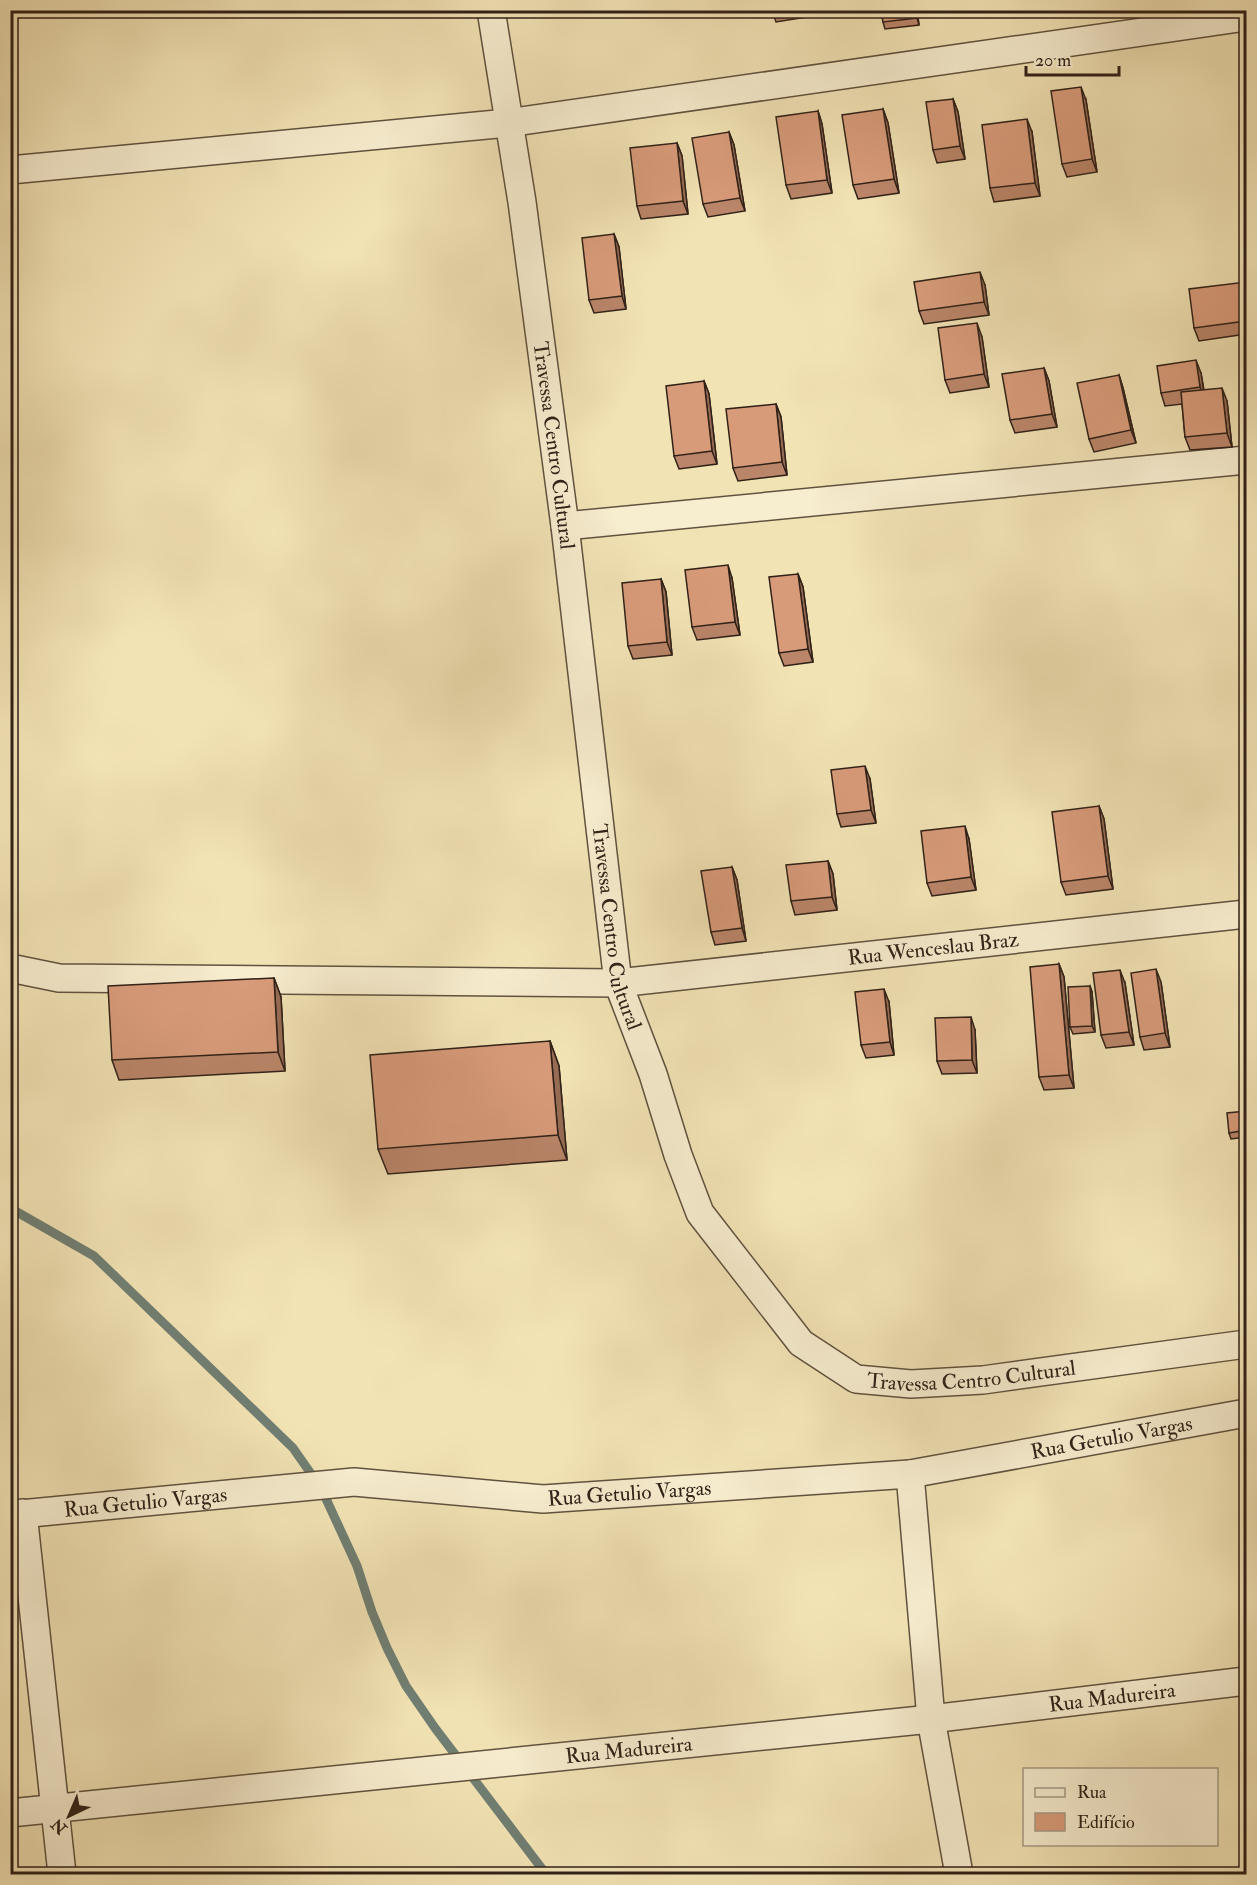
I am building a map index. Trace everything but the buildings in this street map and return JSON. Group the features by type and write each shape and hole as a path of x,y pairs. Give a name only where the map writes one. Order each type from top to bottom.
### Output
{"street":[{"name":"Travessa Centro Cultural","path":"491,10 522,202 565,526 618,982 653,1074 678,1155 700,1213 801,1344 856,1379 911,1384 983,1380 1246,1344"},
{"path":"10,170 508,123 1246,16"},
{"path":"565,526 1246,460"},
{"name":"Rua Wenceslau Braz","path":"10,968 59,978 618,982 1246,914"},
{"name":"Rua Getulio Vargas","path":"16,1514 354,1482 543,1499 910,1474 1246,1413"},
{"path":"910,1474 931,1719 959,1875"},
{"path":"16,1514 62,1875"},
{"name":"Rua Madureira","path":"10,1813 931,1719 1246,1681"}],"waterway":[{"path":"10,1208 94,1256 293,1448 321,1488 357,1566 387,1648 406,1686 435,1728 546,1874"}]}
